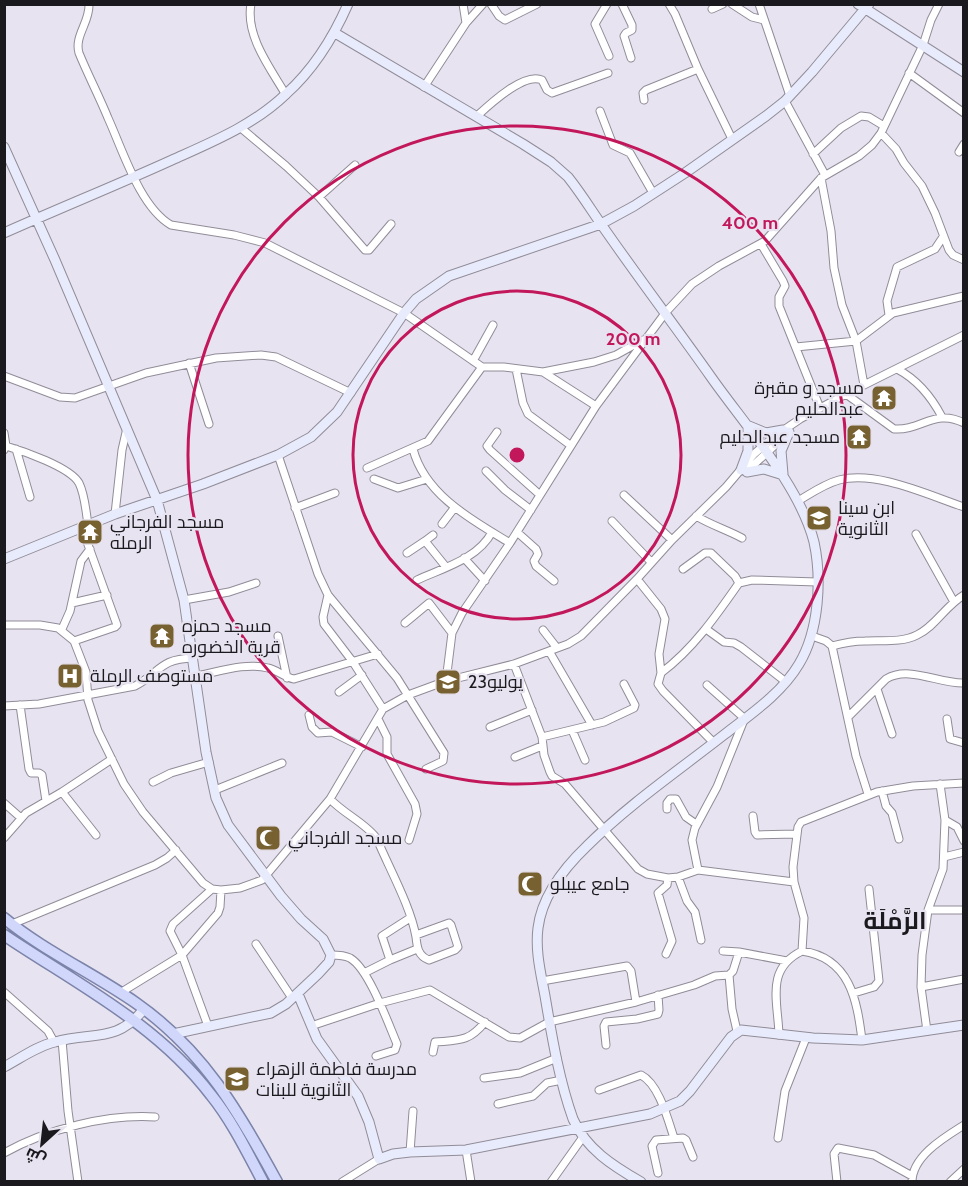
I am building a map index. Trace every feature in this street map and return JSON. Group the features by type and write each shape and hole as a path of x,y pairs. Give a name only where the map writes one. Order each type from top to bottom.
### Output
{"main road":[{"path":"8,921 144,1009 173,1034 205,1066 221,1086 277,1182"},
{"path":"4,935 135,1020 176,1055 212,1095 263,1182"}],"street":[{"path":"89,4 89,12 78,43 79,53 135,177 156,213 171,225 265,243 404,313 482,367 543,372 594,362 616,355 645,339"},
{"path":"252,4 251,24 258,43 286,95"},
{"path":"4,233 135,177 241,128 286,95 318,59 335,33 348,4"},
{"path":"463,4 466,23"},
{"path":"424,87 466,23 483,4"},
{"path":"491,4 501,19 505,20 537,4"},
{"path":"608,4 595,24 609,56"},
{"path":"622,4 632,25 632,30 624,36 631,58"},
{"path":"669,4 732,139"},
{"path":"712,9 723,4"},
{"path":"732,4 752,17 764,20"},
{"path":"759,4 787,98 823,176 836,277 856,341 864,385"},
{"path":"446,681 452,633 462,613 510,543 596,406 666,312 692,284 718,266 773,235 801,199 823,176 859,156 872,145 923,45 939,4"},
{"path":"4,559 115,514 278,454 311,437 337,412 404,313 417,299 450,276 601,224 653,193 766,116 787,98 812,72 866,7 963,72"},
{"path":"335,33 523,144 560,170 584,198 765,450 798,501 814,544 817,582 816,617 812,636 799,666 772,697 604,829 560,876 544,906 538,927 538,950 549,1022 569,1107 577,1128 601,1156 641,1182"},
{"path":"644,100 643,93 646,90 698,69"},
{"path":"477,116 507,91 535,78 542,80 547,90 552,93 608,73"},
{"path":"909,74 963,113"},
{"path":"600,111 613,145 630,153 653,193"},
{"path":"813,154 841,128 861,116 868,117 882,129 922,186 943,237 953,255 963,260"},
{"path":"241,128 319,197 364,250 369,250 391,224"},
{"path":"959,152 963,144"},
{"path":"4,147 110,386 157,500 184,600 214,790 228,825 301,920 323,939 332,955"},
{"path":"319,197 355,165"},
{"path":"889,315 887,301 897,267 934,249 943,237"},
{"path":"760,244 785,286 779,297 779,306 820,408"},
{"path":"796,347 856,341 889,315 963,296"},
{"path":"473,361 493,326"},
{"path":"4,625 40,625 62,629 74,641 86,672 90,709 98,731 124,784 143,812 203,883 212,889 221,890 254,884 266,875 330,799 383,710 408,695 446,681 514,664 558,648 581,636 696,516 800,419 963,335"},
{"path":"4,376 44,392 67,398 88,394 146,373 189,363 261,355 276,357 351,393"},
{"path":"189,363 209,424"},
{"path":"367,468 428,441 482,367"},
{"path":"516,369 523,403 528,414 570,446"},
{"path":"897,369 919,383 942,417"},
{"path":"543,372 596,406"},
{"path":"846,394 894,429 915,426 942,417 956,419 963,423"},
{"path":"747,426 766,433 786,431"},
{"path":"744,471 748,451 747,426"},
{"path":"115,514 122,450 127,428"},
{"path":"783,478 780,456 786,431"},
{"path":"497,432 489,440 487,446 540,495"},
{"path":"4,433 5,448 16,449 56,466 76,479 80,486 90,549 116,620 116,626 74,641"},
{"path":"16,449 30,497"},
{"path":"413,449 427,479 445,500 510,543"},
{"path":"278,454 318,574 328,595 378,654 408,695 444,753 443,761 426,769"},
{"path":"744,471 764,469 783,478"},
{"path":"486,471 505,490 531,510"},
{"path":"798,501 837,480 856,477 880,480 963,507"},
{"path":"374,479 398,488 427,479"},
{"path":"295,508 335,493"},
{"path":"624,495 672,540"},
{"path":"442,524 455,507"},
{"path":"696,516 710,525 742,538"},
{"path":"612,521 651,562"},
{"path":"417,580 475,553 487,542 492,532"},
{"path":"517,532 536,549 538,554 534,561 536,566 554,581"},
{"path":"916,534 954,602"},
{"path":"407,553 432,535"},
{"path":"425,541 446,567"},
{"path":"62,629 72,603 81,561 90,549"},
{"path":"683,569 705,553 711,553 735,576 739,583"},
{"path":"464,558 485,581"},
{"path":"637,579 664,614 666,624 659,654 661,673 658,684 714,743"},
{"path":"661,673 706,629 739,583 752,580 817,582"},
{"path":"184,600 229,592 255,583"},
{"path":"72,603 107,595"},
{"path":"328,595 323,617 324,624 362,675 383,710"},
{"path":"812,636 832,646 915,636 926,630 963,595"},
{"path":"405,623 429,603 452,633"},
{"path":"706,629 724,642 734,643 741,647 786,682"},
{"path":"543,630 558,648"},
{"path":"278,636 287,678"},
{"path":"832,646 856,756 868,794"},
{"path":"549,651 592,725"},
{"path":"196,676 253,666 269,668 287,678 304,677 378,654"},
{"path":"4,706 88,695 135,686 147,680 164,664 172,660 193,658"},
{"path":"514,664 542,737 542,746 552,776 565,784 638,869 647,874 668,878 698,870 794,882"},
{"path":"339,692 362,675"},
{"path":"849,716 886,679 898,675 915,675 950,683 963,683"},
{"path":"542,737 604,722 634,708 635,705 624,684"},
{"path":"707,685 744,719"},
{"path":"877,689 892,734"},
{"path":"20,705 29,770 42,775 46,801"},
{"path":"490,727 531,710"},
{"path":"309,716 312,727 318,733 332,732 362,747"},
{"path":"947,718 950,739 963,743"},
{"path":"378,719 387,737 387,754 416,804 417,814 409,840"},
{"path":"698,870 692,840 696,824 717,787 744,719"},
{"path":"572,730 585,760"},
{"path":"515,757 542,746"},
{"path":"4,838 21,818 112,759"},
{"path":"153,782 171,773 209,762"},
{"path":"214,790 282,763"},
{"path":"802,951 804,918 794,882 793,867 796,834 798,827 805,819 868,794 963,783"},
{"path":"927,1031 921,987 923,936 928,910 943,869 945,820 940,784"},
{"path":"882,791 886,806 892,813 899,839"},
{"path":"62,792 96,835"},
{"path":"330,799 340,810 372,832 410,918 416,935 417,949 423,958 429,960 458,947 449,923 416,935"},
{"path":"667,809 670,799 675,799 686,817 696,824"},
{"path":"4,802 21,818"},
{"path":"753,816 757,835 796,834"},
{"path":"945,820 957,827 963,841"},
{"path":"8,921 155,864 176,850"},
{"path":"944,857 963,852"},
{"path":"678,877 687,901 695,912 701,940"},
{"path":"666,954 672,941 658,892 667,885 668,878"},
{"path":"208,1026 182,955 170,931 171,927 212,889"},
{"path":"854,993 874,987 879,981 869,889"},
{"path":"120,993 182,955 218,913 221,890"},
{"path":"928,910 961,910"},
{"path":"390,960 382,936 410,918"},
{"path":"255,944 295,996 326,1053 358,1096 369,1122 380,1159"},
{"path":"364,973 417,949"},
{"path":"723,951 787,961"},
{"path":"779,1035 777,977 780,968 802,951 827,960 842,975 854,993 862,1040"},
{"path":"311,1026 380,1003 429,990 514,1039 520,1038 549,1022 636,1002 694,985 715,976 729,975 733,971 739,952"},
{"path":"332,955 351,959 364,973 380,1003 397,1044 395,1050 376,1056"},
{"path":"173,1034 266,1016 295,996 329,962 332,955"},
{"path":"542,981 627,966 632,971 636,1002"},
{"path":"729,975 737,1031"},
{"path":"921,987 963,979"},
{"path":"4,992 58,1041 78,1182"},
{"path":"606,1046 604,1026 606,1022 658,1014 658,995"},
{"path":"4,1066 58,1041 117,1031 128,1026 144,1009"},
{"path":"433,1052 435,1042 466,1039 479,1030 485,1022"},
{"path":"342,1182 380,1159 393,1154 466,1150 650,1114 680,1101 737,1031 749,1030 806,1038 862,1040 963,1025"},
{"path":"778,1138 785,1091 806,1038"},
{"path":"484,1078 520,1073 557,1058"},
{"path":"599,1090 641,1076 649,1082 664,1108 674,1138"},
{"path":"498,1104 533,1096 547,1083 562,1080"},
{"path":"410,1152 413,1110"},
{"path":"4,1153 71,1127 135,1116 155,1117"},
{"path":"837,1182 834,1154 838,1148 874,1155 912,1179 915,1166 927,1153 963,1125"},
{"path":"551,1182 583,1137"},
{"path":"658,1173 653,1144 656,1140 685,1139 693,1157"},
{"path":"466,1150 471,1182"},
{"path":"950,1182 963,1169"}],"place":[{"name":"مسجد و مقبرة عبدالحليم","path":"884,398"},
{"name":"مسجد عبدالحليم","path":"859,437"},
{"name":"ابن سينا الثانوية","path":"819,518"},
{"name":"مسجد الفرجاني الرمله","path":"90,532"},
{"name":"مسجد حمزه قرية الخضوره","path":"162,636"},
{"name":"مستوصف الرملة","path":"70,676"},
{"name":"23يوليو","path":"448,682"},
{"name":"مسجد الفرجاني","path":"268,838"},
{"name":"جامع عيبلو","path":"530,884"},
{"name":"مدرسة فاطمة الزهراء الثانوية للبنات","path":"237,1079"}],"district":[{"name":"الرَّمْلَة","path":"895,920"}]}
